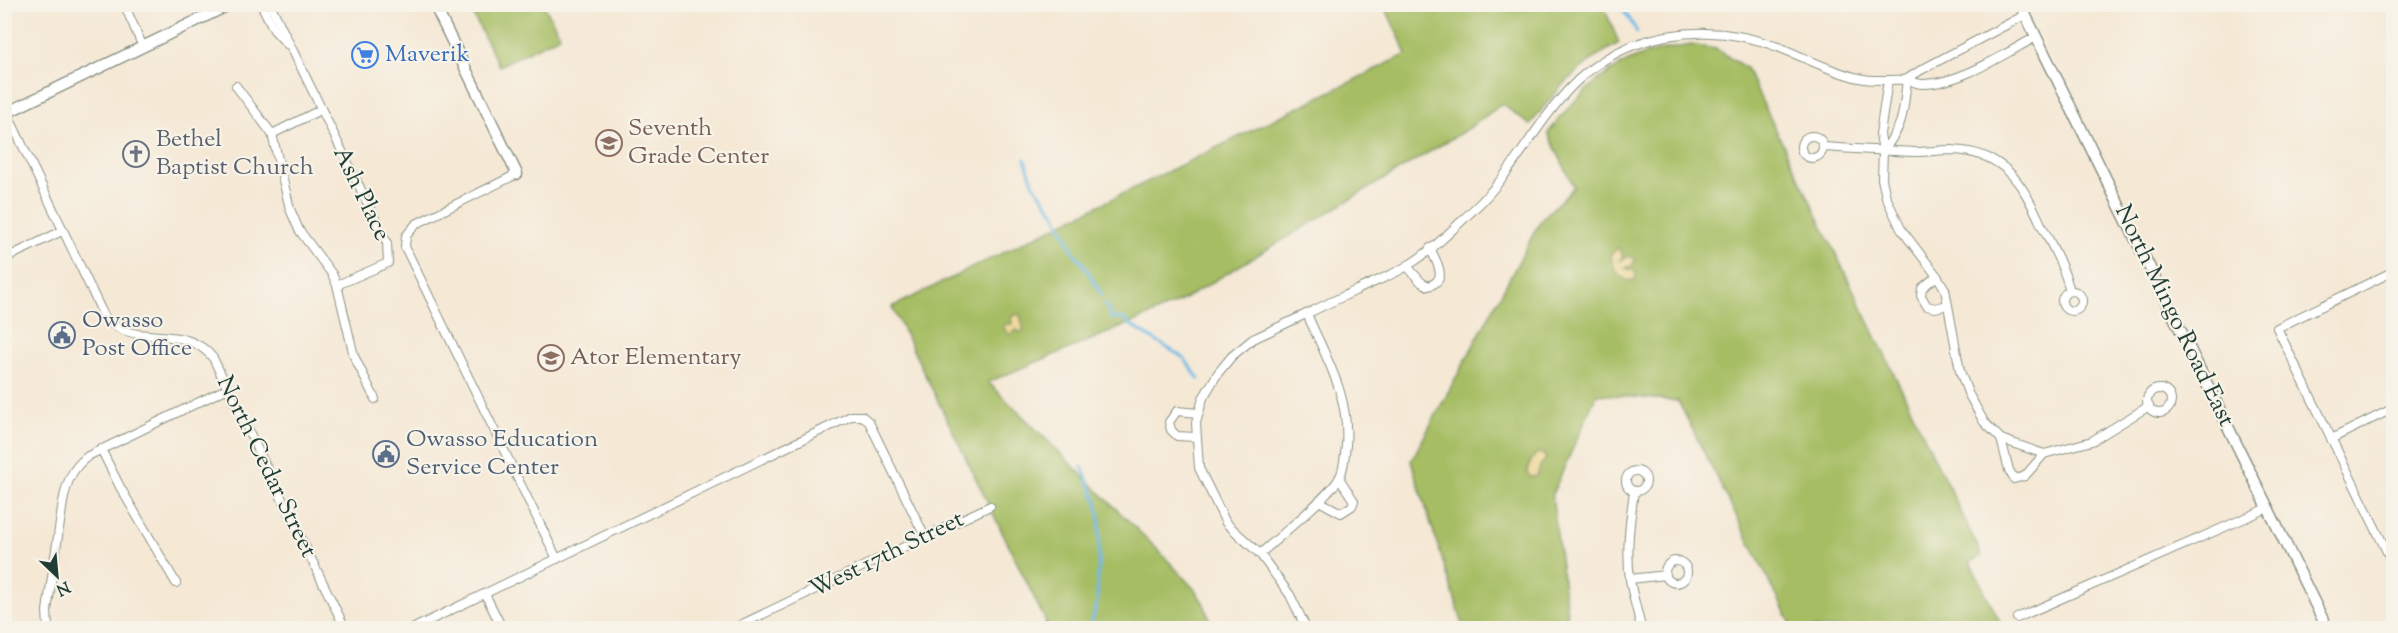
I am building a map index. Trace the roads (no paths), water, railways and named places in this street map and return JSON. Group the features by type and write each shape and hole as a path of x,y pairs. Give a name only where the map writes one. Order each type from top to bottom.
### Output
{"street":[{"path":"124,4 143,47"},
{"path":"6,114 231,4"},
{"name":"Ash Place","path":"261,4 274,30 292,50"},
{"name":"Ash Place","path":"270,4 387,243 388,262 337,285"},
{"path":"434,4 517,174 416,224 406,236 405,247 557,559"},
{"name":"North Mingo Road East","path":"2020,4 2327,628"},
{"path":"1883,151 1897,133 1902,118 1907,80 1921,70 2025,15"},
{"path":"1306,628 1290,595 1260,554 1226,523 1199,468 1196,437 1198,413 1203,398 1232,356 1253,339 1407,266 1476,208 1509,170 1550,109 1583,74 1631,46 1657,37 1675,34 1732,34 1776,46 1860,79 1907,80 1922,84 1952,78 2036,38"},
{"path":"1888,81 1880,134 1883,151 1882,179 1892,211 1901,229 1945,290 1958,362 1968,393 1984,422 2001,439 2044,454"},
{"path":"236,86 272,134 290,209 299,230 332,274 337,285 354,356 375,399"},
{"path":"272,134 320,110"},
{"name":"North Cedar Street","path":"6,114 109,322 132,333 198,343 213,358 345,628"},
{"path":"1823,147 1883,151 1972,152 1991,159 2005,168 2025,191 2066,274 2070,291"},
{"path":"4,259 62,231"},
{"path":"1407,266 1421,282 1428,286 1434,284 1440,279 1441,272 1430,248"},
{"path":"2394,271 2277,328 2331,439 2390,547 2394,566"},
{"path":"1937,276 1922,288 1922,300 1931,308 1948,305"},
{"path":"1260,554 1319,501 1339,478 1345,453 1348,426 1343,397 1307,314"},
{"path":"48,628 47,611 66,485 75,467 101,449 228,388"},
{"path":"2001,439 2009,470 2014,479 2025,476 2044,454 2092,441 2149,406"},
{"path":"2331,439 2394,408"},
{"path":"1196,437 1177,436 1171,430 1169,422 1177,411 1198,413"},
{"path":"414,628 851,416 862,416 869,422 925,537"},
{"path":"101,449 120,487 177,583"},
{"path":"1319,501 1341,513 1352,506 1354,501 1339,478"},
{"path":"1634,490 1629,526 1630,579 1641,628"},
{"name":"West 17th Street","path":"734,628 990,506"},
{"path":"2017,618 2268,508"},
{"path":"1630,579 1666,575"},
{"path":"485,594 502,628"},
{"path":"1036,628 1047,623"}],"waterway":[{"path":"1618,4 1637,32"},
{"path":"1025,159 1034,185 1056,215 1073,251 1102,295"},
{"path":"1105,303 1112,319 1123,318 1184,358 1199,379"},
{"path":"1082,467 1097,502 1100,520 1097,603 1090,628"}],"place":[{"name":"Maverik","path":"365,55"},
{"name":"Seventh Grade Center","path":"609,143"},
{"name":"Bethel Baptist Church","path":"136,154"},
{"name":"Owasso Post Office","path":"62,335"},
{"name":"Ator Elementary","path":"551,358"},
{"name":"Owasso Education Service Center","path":"386,454"}]}
